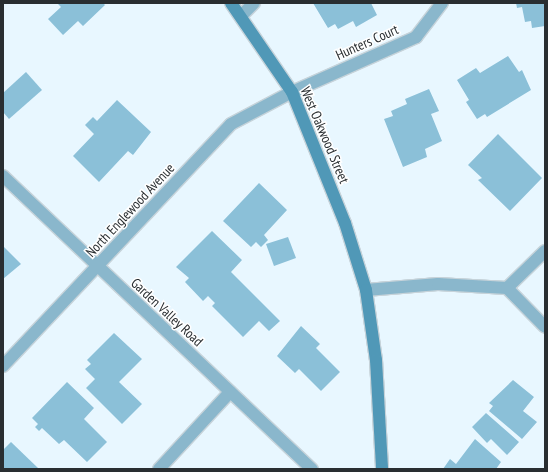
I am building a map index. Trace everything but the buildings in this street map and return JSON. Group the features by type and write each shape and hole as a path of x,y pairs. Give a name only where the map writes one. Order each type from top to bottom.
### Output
{"street":[{"name":"West Oakwood Street","path":"231,3 292,92 345,224 366,290 376,360 382,469"},
{"path":"241,16 254,3"},
{"name":"Hunters Court","path":"292,92 416,37 442,3"},
{"name":"North Englewood Avenue","path":"3,366 98,268 231,124 292,92"},
{"name":"Garden Valley Road","path":"3,176 98,268 312,469"},
{"path":"507,288 545,251"},
{"path":"366,290 438,284 507,288 545,327"},
{"path":"159,469 230,392"}]}
